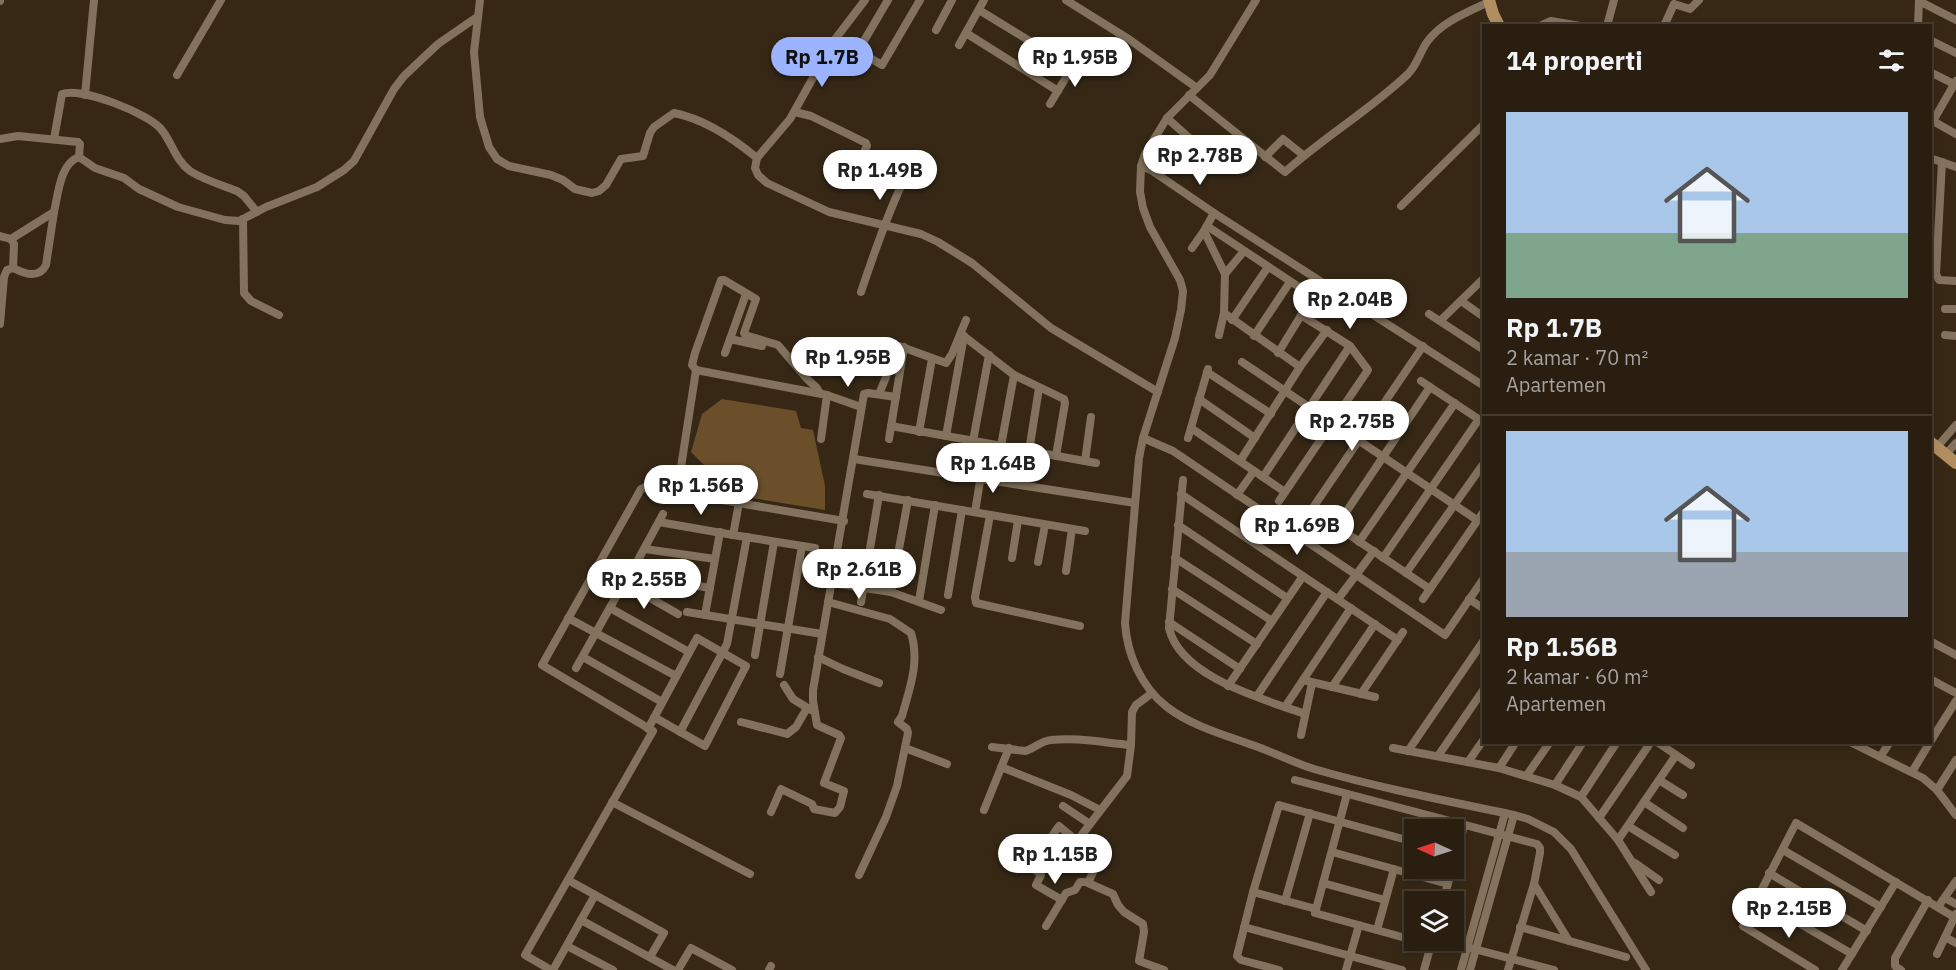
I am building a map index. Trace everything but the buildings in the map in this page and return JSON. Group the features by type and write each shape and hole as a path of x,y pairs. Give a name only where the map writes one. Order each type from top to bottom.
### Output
{"main road":[{"path":"1489,1 1498,24"}],"street":[{"path":"85,95 94,0"},
{"path":"177,75 221,0"},
{"path":"480,0 474,52 480,117 489,147 497,159 509,166 541,171 563,180 575,189 592,193 600,191 621,159 643,156 654,127 674,112 723,133 757,158"},
{"path":"865,0 833,42 784,129 757,158 756,172 767,183 829,212 921,234 972,263 1051,328 1158,392"},
{"path":"888,0 858,51 882,65 920,0"},
{"path":"936,30 952,0"},
{"path":"959,45 984,0"},
{"path":"1066,0 1130,40 1197,88"},
{"path":"1256,0 1216,67 1145,154 1142,166 1140,192 1143,208 1150,227 1180,280 1183,291 1177,330 1158,392 1135,503 1126,609 1126,635 1132,659 1152,693 1170,709 1210,730 1311,768 1418,796 1510,814 1528,819 1554,832 1571,849 1646,970"},
{"path":"1608,24 1614,0"},
{"path":"1665,24 1674,4 1690,9 1699,0"},
{"path":"1192,98 1284,172 1303,155 1366,110 1408,74 1429,39 1438,31 1460,15 1489,1"},
{"path":"1918,24 1919,1 1956,20"},
{"path":"979,10 1074,63 1050,104"},
{"path":"79,157 95,168 124,178 139,189 178,207 225,220 243,219 317,187 344,171 354,161 394,89 404,76 438,44 477,17"},
{"path":"1544,24 1551,21 1568,24"},
{"path":"966,33 1058,91"},
{"path":"1932,41 1956,53"},
{"path":"1932,73 1955,83 1932,119 1956,134"},
{"path":"54,139 62,94 68,92 111,101 154,122 165,135 179,161 190,171 237,191 257,212"},
{"path":"795,112 811,116 866,142 867,146 859,162"},
{"path":"1171,121 1205,152"},
{"path":"1401,206 1482,126"},
{"path":"0,139 18,136 78,142 79,157"},
{"path":"1265,157 1283,139 1303,155"},
{"path":"0,324 4,277 7,270 13,268 30,274 38,274 44,270 54,212 66,169 70,161 79,157"},
{"path":"1932,159 1956,167"},
{"path":"1942,162 1933,239 1936,276 1939,280 1956,281"},
{"path":"1142,166 1482,385"},
{"path":"861,292 881,240 883,225 901,186"},
{"path":"11,239 54,212"},
{"path":"1192,248 1214,213"},
{"path":"243,219 244,293 251,301 279,315"},
{"path":"1206,229 1244,251 1309,296 1308,304 1278,353"},
{"path":"1206,229 1226,274 1224,314 1219,335"},
{"path":"0,236 11,239 14,244 13,268"},
{"path":"1226,274 1244,251"},
{"path":"1232,320 1268,267"},
{"path":"821,439 823,394 778,345 744,334 756,302 755,298 724,280 719,281 694,353 692,366 696,370 823,394 861,407"},
{"path":"1254,336 1290,282"},
{"path":"1440,321 1482,282"},
{"path":"725,353 746,294"},
{"path":"1461,301 1482,315"},
{"path":"1945,309 1956,309"},
{"path":"1224,314 1300,367"},
{"path":"1429,314 1482,349"},
{"path":"1279,501 1368,370 1350,346 1302,315"},
{"path":"946,436 966,320"},
{"path":"1240,461 1300,367 1327,330"},
{"path":"962,335 1014,375 1063,398 1065,402 1056,456"},
{"path":"879,394 898,346 942,363 947,362 962,335"},
{"path":"1945,335 1956,336"},
{"path":"730,339 783,351"},
{"path":"1263,477 1350,346"},
{"path":"1295,534 1422,346"},
{"path":"889,439 904,347"},
{"path":"973,441 989,355"},
{"path":"919,432 932,359"},
{"path":"1242,362 1477,520"},
{"path":"677,493 696,370"},
{"path":"1188,438 1208,370 1271,414"},
{"path":"1001,446 1014,375"},
{"path":"1383,558 1481,421 1420,381"},
{"path":"1336,527 1430,387"},
{"path":"1029,451 1039,388"},
{"path":"771,812 781,789 812,804 814,809 835,813 840,807 843,791 824,783 841,738 817,725 811,710 813,690 844,521 861,407 865,393 896,397"},
{"path":"1199,399 1255,438"},
{"path":"1359,542 1455,404"},
{"path":"1085,461 1091,417"},
{"path":"1942,452 1949,434 1956,425"},
{"path":"891,426 1096,463"},
{"path":"1191,428 1285,492"},
{"path":"1942,452 1956,443 1949,434"},
{"path":"1147,439 1161,444 1445,635 1482,581"},
{"path":"975,512 986,444"},
{"path":"854,459 1135,503"},
{"path":"1406,573 1482,466"},
{"path":"1238,495 1254,471"},
{"path":"1183,480 1169,622 1171,635 1182,654 1228,686 1305,714"},
{"path":"595,895 552,970 525,955 652,731 542,665 640,489 645,487 844,521"},
{"path":"867,494 1085,531"},
{"path":"1181,494 1375,624 1400,636 1361,694"},
{"path":"861,602 879,495"},
{"path":"891,592 908,500"},
{"path":"733,535 739,503"},
{"path":"919,601 935,505"},
{"path":"948,595 962,510"},
{"path":"1423,599 1482,514"},
{"path":"990,515 975,597 976,603 1080,626"},
{"path":"710,588 634,575 632,571 661,518 733,535 815,548"},
{"path":"1012,558 1018,520"},
{"path":"1326,520 1430,589"},
{"path":"1038,562 1045,525"},
{"path":"1178,525 1287,598"},
{"path":"1066,571 1072,529"},
{"path":"705,615 720,532"},
{"path":"680,732 727,644 747,537"},
{"path":"755,655 774,542"},
{"path":"780,674 802,546"},
{"path":"645,549 715,559"},
{"path":"1338,599 1374,551"},
{"path":"1175,558 1272,621"},
{"path":"1228,686 1303,576"},
{"path":"576,668 625,581 682,613 822,634"},
{"path":"832,583 891,592 941,610"},
{"path":"1172,589 1257,644"},
{"path":"1257,696 1328,592"},
{"path":"1469,599 1482,608"},
{"path":"828,602 890,619 911,633 916,648 916,661 902,716 898,722 908,730 897,786 886,817 859,875"},
{"path":"610,608 689,652"},
{"path":"1286,707 1307,682 1351,608"},
{"path":"568,618 676,676"},
{"path":"1169,622 1240,669"},
{"path":"1332,687 1375,624"},
{"path":"648,729 654,717 662,702 697,638 746,666 705,746 654,717"},
{"path":"1932,642 1956,655"},
{"path":"1408,751 1482,643"},
{"path":"583,657 662,702"},
{"path":"818,657 879,683"},
{"path":"1932,680 1956,693"},
{"path":"1307,682 1374,697"},
{"path":"1301,735 1307,682"},
{"path":"784,685 793,699 811,710"},
{"path":"1438,756 1482,692"},
{"path":"1077,842 1127,776 1132,712 1136,705 1152,693"},
{"path":"1932,739 1956,701"},
{"path":"741,722 787,735 811,710"},
{"path":"992,747 1030,750 1040,743 1059,740 1131,745"},
{"path":"1468,762 1482,742"},
{"path":"1499,768 1515,744"},
{"path":"1527,775 1549,744"},
{"path":"1555,785 1582,744"},
{"path":"1581,797 1616,744"},
{"path":"1599,818 1650,744"},
{"path":"1661,744 1691,765"},
{"path":"1854,744 1923,778 1937,790 1955,813"},
{"path":"1880,757 1889,744"},
{"path":"1912,772 1929,744"},
{"path":"905,748 947,764"},
{"path":"984,810 1009,748"},
{"path":"1393,748 1527,775 1581,797 1618,840 1651,892"},
{"path":"1618,840 1676,755"},
{"path":"1937,790 1956,760"},
{"path":"1001,767 1071,795 1100,810"},
{"path":"1295,780 1438,819"},
{"path":"1659,780 1683,795"},
{"path":"1347,794 1315,914 1404,936"},
{"path":"612,802 750,874"},
{"path":"1644,802 1683,828"},
{"path":"1278,970 1238,958 1253,892 1279,805 1404,839"},
{"path":"1063,806 1090,824"},
{"path":"1285,901 1310,813"},
{"path":"1470,970 1472,949 1510,814"},
{"path":"1810,969 1743,926 1797,823 1955,916 1937,954"},
{"path":"1062,900 1036,885 1041,875 1034,869 1050,842 1049,839 1059,826 1099,859 1088,882"},
{"path":"1464,826 1536,844 1540,848 1534,884 1508,970"},
{"path":"1628,826 1675,855"},
{"path":"1783,850 1881,908"},
{"path":"1332,852 1448,884"},
{"path":"1631,861 1659,880"},
{"path":"1377,930 1394,869"},
{"path":"1769,873 1867,931"},
{"path":"1446,891 1449,879"},
{"path":"568,880 663,933 650,957"},
{"path":"1938,907 1956,881"},
{"path":"1046,926 1066,892 1075,890 1079,883 1088,882 1113,894 1124,912 1143,924 1144,932 1138,961 1164,970"},
{"path":"1842,970 1896,882"},
{"path":"1323,883 1385,900"},
{"path":"1534,884 1569,941"},
{"path":"1253,892 1316,909"},
{"path":"1756,898 1852,954"},
{"path":"1945,898 1956,904"},
{"path":"1901,970 1895,966 1894,958 1928,900"},
{"path":"581,920 668,969"},
{"path":"1346,970 1359,925"},
{"path":"1244,927 1402,970"},
{"path":"1520,927 1626,957"},
{"path":"1945,938 1956,943"},
{"path":"567,946 614,970"},
{"path":"1464,947 1554,970"},
{"path":"678,970 691,948 732,970"},
{"path":"1461,970 1472,949"},
{"path":"1424,970 1430,951"}],"shaded area":[{"path":"722,399 796,411 801,428 813,430 825,486 825,510 752,498 721,482 691,452 702,414"}]}
